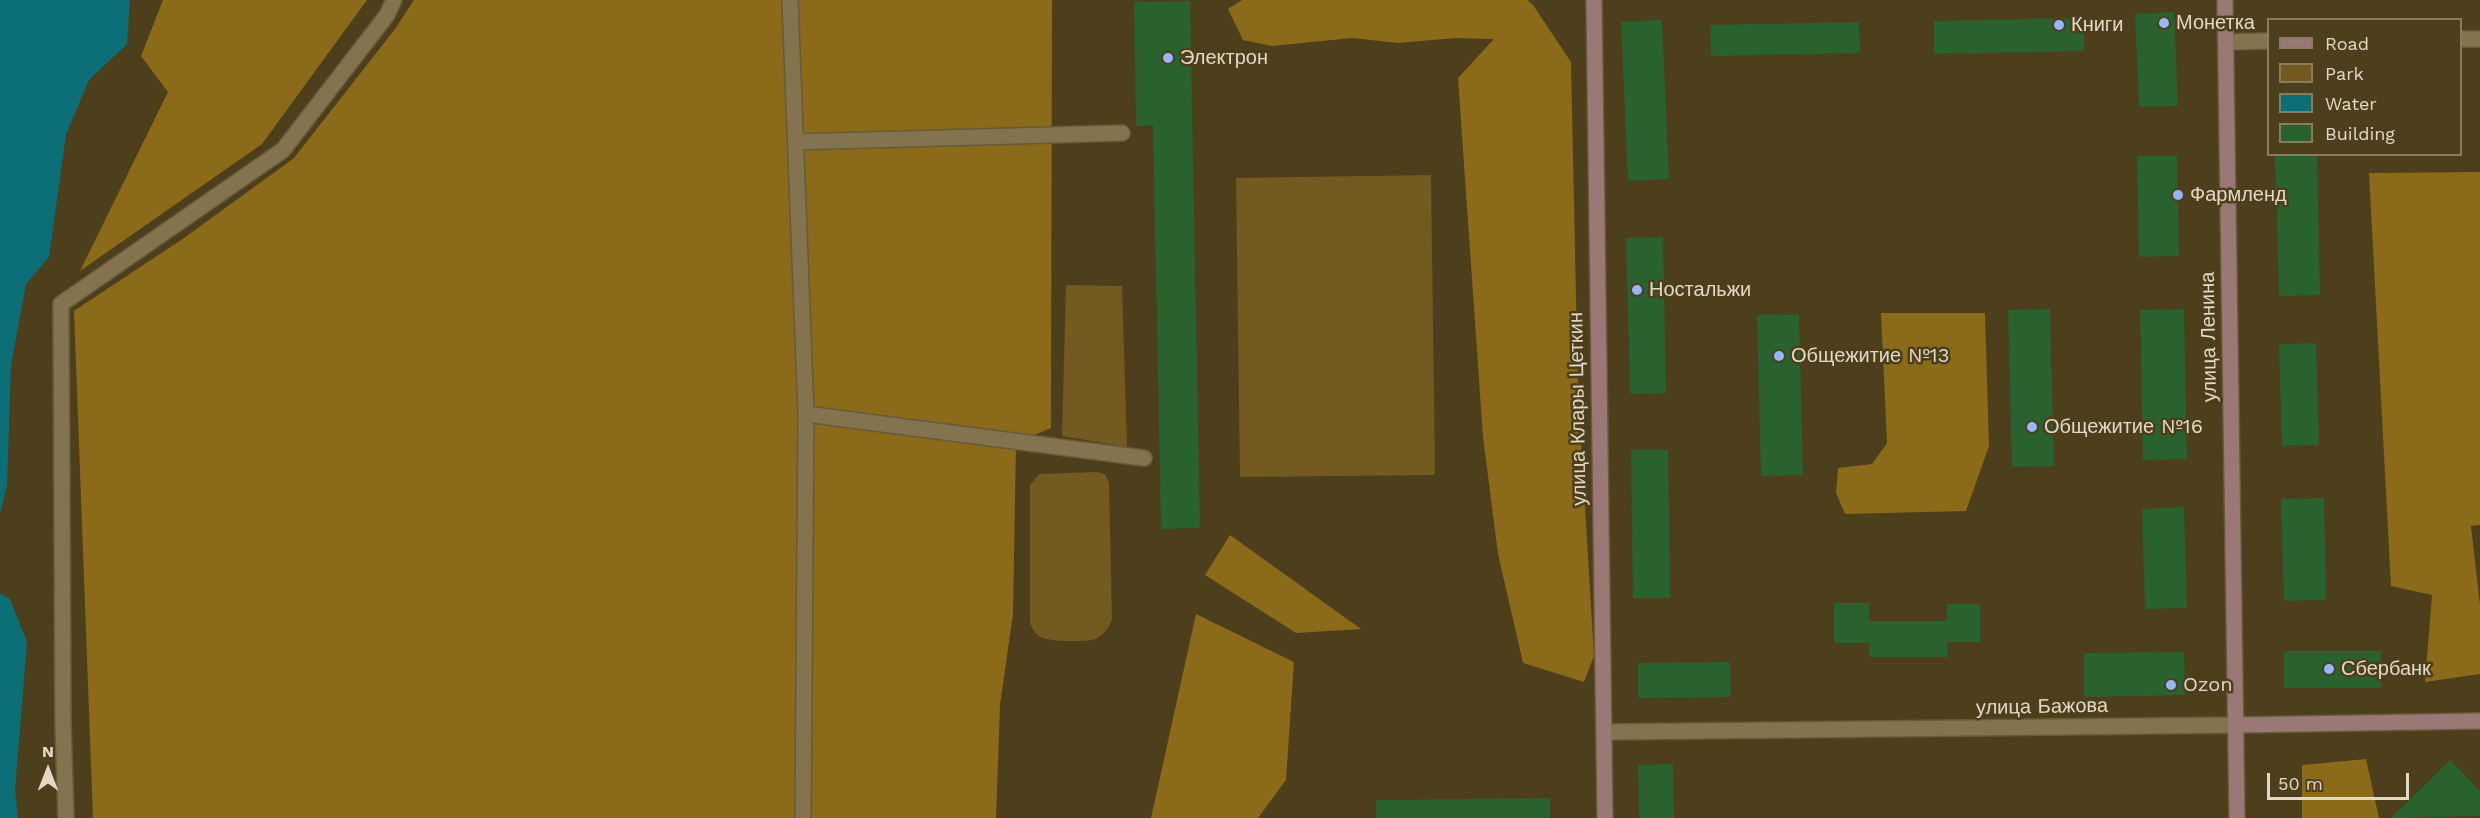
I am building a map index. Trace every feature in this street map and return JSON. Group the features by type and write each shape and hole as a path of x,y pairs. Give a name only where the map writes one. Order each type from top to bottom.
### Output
{"street":[{"path":"66,818 63,712 61,304 283,150 387,15 394,0"},
{"path":"790,0 806,414 803,818"},
{"name":"улица Клары Цеткин","path":"1593,0 1605,818"},
{"name":"улица Ленина","path":"2225,0 2238,818"},
{"path":"2462,39 2480,39"},
{"path":"2226,42 2267,42"},
{"path":"796,142 1122,133"},
{"path":"806,414 1144,458"},
{"name":"улица Бажова","path":"1604,732 2480,721"}],"green space":[{"path":"1431,175 1435,475 1240,477 1236,178"},
{"path":"1066,285 1122,286 1127,447 1062,436"},
{"path":"1097,472 1105,474 1109,483 1112,620 1104,633 1093,640 1046,639 1035,633 1030,622 1030,485 1039,474"}],"shaded area":[{"path":"163,0 367,0 262,144 80,271 168,92 141,56"},
{"path":"414,0 1052,0 1051,428 1016,443 1013,614 1000,705 996,818 93,818 74,311 184,238 294,158 395,29"},
{"path":"1242,0 1527,0 1533,5 1571,62 1578,391 1594,656 1584,682 1523,663 1498,554 1483,437 1458,78 1494,39 1456,38 1398,43 1352,38 1272,46 1243,40 1228,9"},
{"path":"2480,172 2480,525 2471,526 2480,605 2480,674 2425,682 2432,595 2391,586 2369,173"},
{"path":"1881,313 1985,313 1989,446 1966,511 1845,514 1836,493 1838,468 1872,464 1887,443"},
{"path":"1230,535 1361,629 1296,633 1205,575"},
{"path":"1196,614 1294,662 1286,780 1258,818 1151,818"},
{"path":"2366,759 2379,818 2302,818 2302,765"}],"water":[{"path":"0,0 130,0 128,44 89,80 66,135 49,257 26,284 11,365 7,485 0,514"},
{"path":"0,593 10,599 27,642 15,790 18,818 0,818"}],"pier":[{"path":"130,0 133,0 130,46 92,82 69,137 66,135 89,80 127,44"}],"building":[{"path":"1190,1 1200,528 1161,529 1153,125 1136,126 1134,2"},
{"path":"2174,12 2178,106 2139,107 2135,14"},
{"path":"2084,18 2084,51 1934,54 1934,21"},
{"path":"1662,20 1669,179 1628,181 1621,22"},
{"path":"1859,22 1860,53 1711,56 1710,25"},
{"path":"2137,156 2177,156 2179,256 2139,257"},
{"path":"2275,156 2317,156 2320,295 2279,296"},
{"path":"1663,237 1666,393 1630,394 1626,238"},
{"name":"Общежитие №16","path":"2050,309 2054,466 2012,467 2008,310"},
{"path":"2184,309 2187,459 2143,460 2140,310"},
{"name":"Общежитие №13","path":"1799,314 1803,475 1761,476 1757,315"},
{"path":"2316,343 2319,445 2282,446 2279,344"},
{"path":"1631,450 1668,450 1670,598 1633,598"},
{"path":"2324,498 2326,600 2284,601 2281,499"},
{"path":"2184,507 2187,608 2145,609 2142,509"},
{"path":"1834,603 1869,603 1869,621 1947,621 1947,604 1980,604 1980,642 1947,642 1948,657 1869,657 1869,643 1834,643"},
{"path":"2284,651 2381,651 2381,688 2284,688"},
{"path":"2184,652 2185,695 2084,697 2084,653"},
{"path":"1730,662 1731,697 1638,698 1638,663"},
{"path":"2450,760 2480,791 2480,816 2391,818"},
{"path":"1673,764 1674,818 1639,818 1638,765"},
{"path":"1550,798 1550,818 1376,818 1376,800"}],"place":[{"name":"Монетка","path":"2164,23"},
{"name":"Книги","path":"2059,25"},
{"name":"Электрон","path":"1168,58"},
{"name":"Фармленд","path":"2178,195"},
{"name":"Ностальжи","path":"1637,290"},
{"name":"Общежитие №13","path":"1779,356"},
{"name":"Общежитие №16","path":"2032,427"},
{"name":"Сбербанк","path":"2329,669"},
{"name":"Ozon","path":"2171,685"}]}
